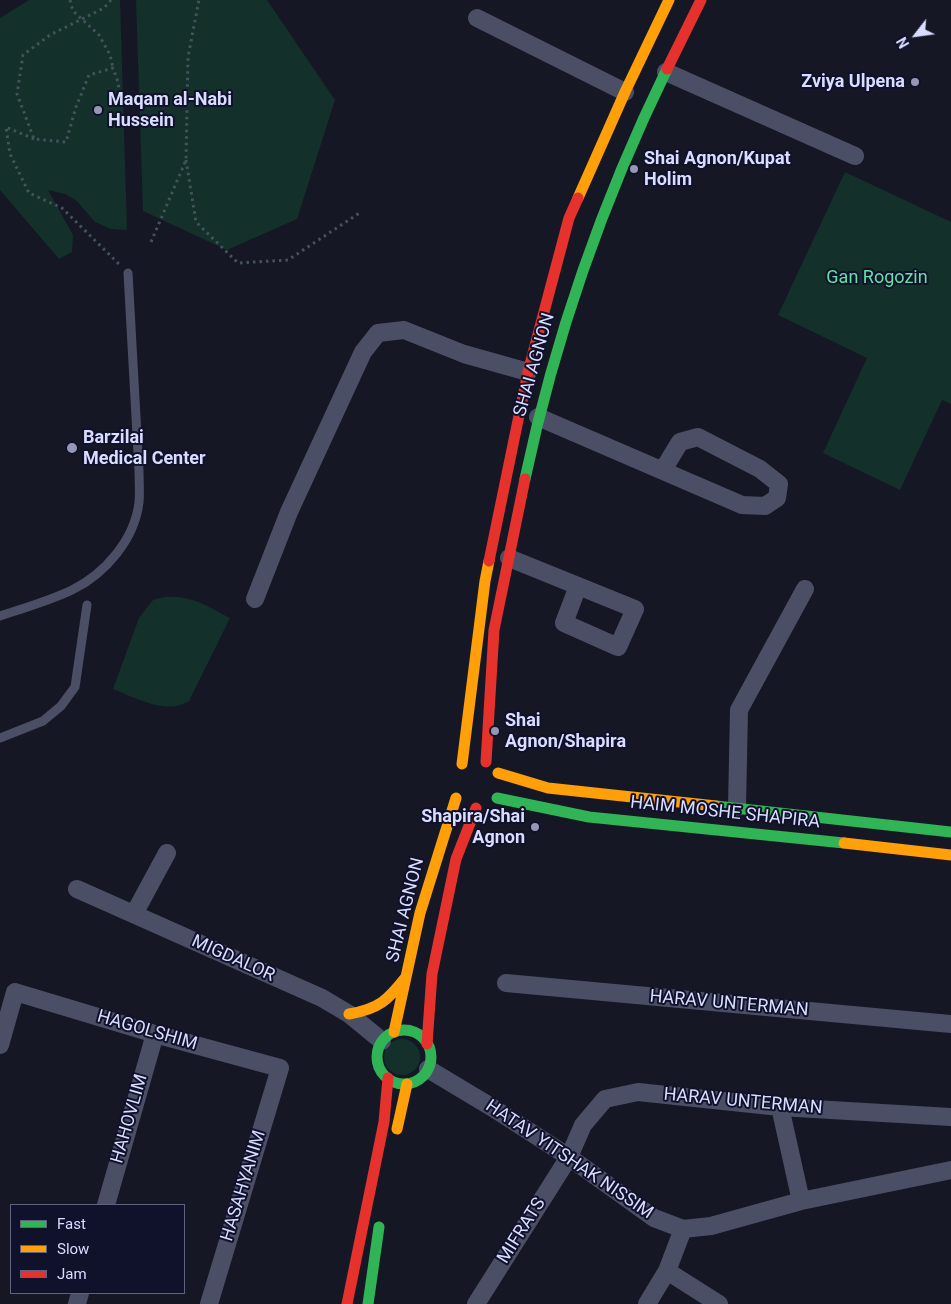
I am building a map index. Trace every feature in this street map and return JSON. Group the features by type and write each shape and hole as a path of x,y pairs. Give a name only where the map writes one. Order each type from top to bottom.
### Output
{"street":[{"name":"SHAI AGNON","path":"462,764 485,581 528,372 569,218 625,92 669,0"},
{"name":"SHAI AGNON","path":"486,762 494,630 538,417 554,355 584,264 638,128 701,0"},
{"path":"477,18 625,92"},
{"path":"666,72 855,156"},
{"path":"255,598 289,512 363,352 378,332 404,330 464,354 528,372"},
{"path":"538,417 742,505 765,506 777,498 779,484 760,469 698,437 680,442 663,470"},
{"path":"509,558 578,586"},
{"path":"737,807 739,710 805,589"},
{"path":"453,776 462,764 478,760 493,766 501,781 497,798 483,808 476,808"},
{"name":"HAIM MOSHE SHAPIRA","path":"498,773 548,788 737,807 951,832"},
{"name":"SHAI AGNON","path":"388,1036 407,975 420,913 454,794 468,807 476,808 456,859 436,954 428,1015 427,1044"},
{"name":"HAIM MOSHE SHAPIRA","path":"497,798 589,817 951,855"},
{"path":"134,914 167,853"},
{"name":"MIGDALOR","path":"77,889 322,998 388,1036"},
{"path":"349,1014 369,1011 377,1007 394,992 407,975"},
{"name":"HARAV UNTERMAN","path":"506,983 951,1024"},
{"name":"HAGOLSHIM","path":"2,1028 15,992 155,1034 280,1068"},
{"path":"0,1045 2,1028"},
{"path":"409,1031 416,1033 427,1044 430,1052 428,1069 416,1081 400,1084 388,1078 378,1065 378,1048 388,1036 409,1031"},
{"name":"HAHOVLIM","path":"106,1204 155,1034"},
{"name":"HASAHYANIM","path":"209,1304 280,1068"},
{"name":"HATAV YITSHAK NISSIM","path":"428,1069 569,1157 654,1218 683,1229 711,1226 800,1201 951,1170"},
{"path":"347,1304 384,1122 388,1078"},
{"path":"394,1144 407,1084"},
{"name":"HARAV UNTERMAN","path":"569,1157 583,1125 605,1099 638,1092 780,1107 951,1117"},
{"path":"780,1107 800,1201"},
{"name":"MIFRATS","path":"476,1304 569,1157"},
{"path":"368,1304 381,1211"},
{"path":"647,1304 667,1271 683,1229"},
{"path":"667,1271 719,1304"}],"lane":[{"path":"0,616 72,590 92,578 119,550 131,530 139,502 139,471 128,274"},
{"path":"0,738 43,721 61,706 75,687 87,606"}],"path":[{"path":"70,0 73,11 99,35 110,55 118,82 121,103"},
{"path":"34,139 17,94 23,54 50,35 104,8 110,0"},
{"path":"199,0 188,57 186,160 196,222 238,263 288,260 361,212"},
{"path":"113,68 90,74 76,107 66,142 34,139 6,127 10,154 29,193 62,208 128,274"},
{"path":"151,242 186,160"}],"green space":[{"path":"29,0 120,0 127,230 111,229 95,222 77,201 65,194 48,190 73,235 72,252 59,259 0,190 0,18"},
{"path":"136,0 267,0 335,100 297,219 227,250 143,211"},
{"name":"Gan Rogozin","path":"845,172 951,222 951,404 942,400 900,490 823,453 867,358 778,315"},
{"path":"164,597 191,600 230,618 189,701 171,707 151,704 113,689 139,618 153,600"},
{"path":"402,1039 414,1045 420,1057 414,1069 402,1075 390,1069 384,1057 390,1045"}],"traffic: fast":[{"path":"525,479 551,373 583,270 622,168 667,69"},
{"path":"497,798 589,817 844,843"},
{"path":"716,806 951,832"},
{"path":"404,1030 414,1032 423,1038 429,1047 431,1057 429,1067 423,1076 414,1082 404,1084 394,1082 385,1076 379,1067 377,1057 379,1047 385,1038 394,1032 404,1030"},
{"path":"368,1304 379,1227"}],"traffic: slow":[{"path":"578,198 625,92 669,0"},
{"path":"462,764 489,561"},
{"path":"498,773 548,788 716,806"},
{"path":"394,1032 420,913 456,798"},
{"path":"844,843 951,855"},
{"path":"349,1014 368,1009 382,1002 394,992 406,977"},
{"path":"397,1129 407,1084"}],"traffic: jam":[{"path":"667,69 701,0"},
{"path":"489,561 528,372 569,218 578,198"},
{"path":"486,762 494,630 525,479"},
{"path":"427,1044 432,974 456,859 476,808"},
{"path":"347,1304 384,1122 388,1078"}],"place":[{"name":"Zviya Ulpena","path":"915,82"},
{"name":"Maqam al-Nabi Hussein","path":"98,110"},
{"name":"Shai Agnon/Kupat Holim","path":"634,169"},
{"name":"Barzilai Medical Center","path":"72,448"},
{"name":"Shai Agnon/Shapira","path":"495,731"},
{"name":"Shapira/Shai Agnon","path":"535,827"}]}
